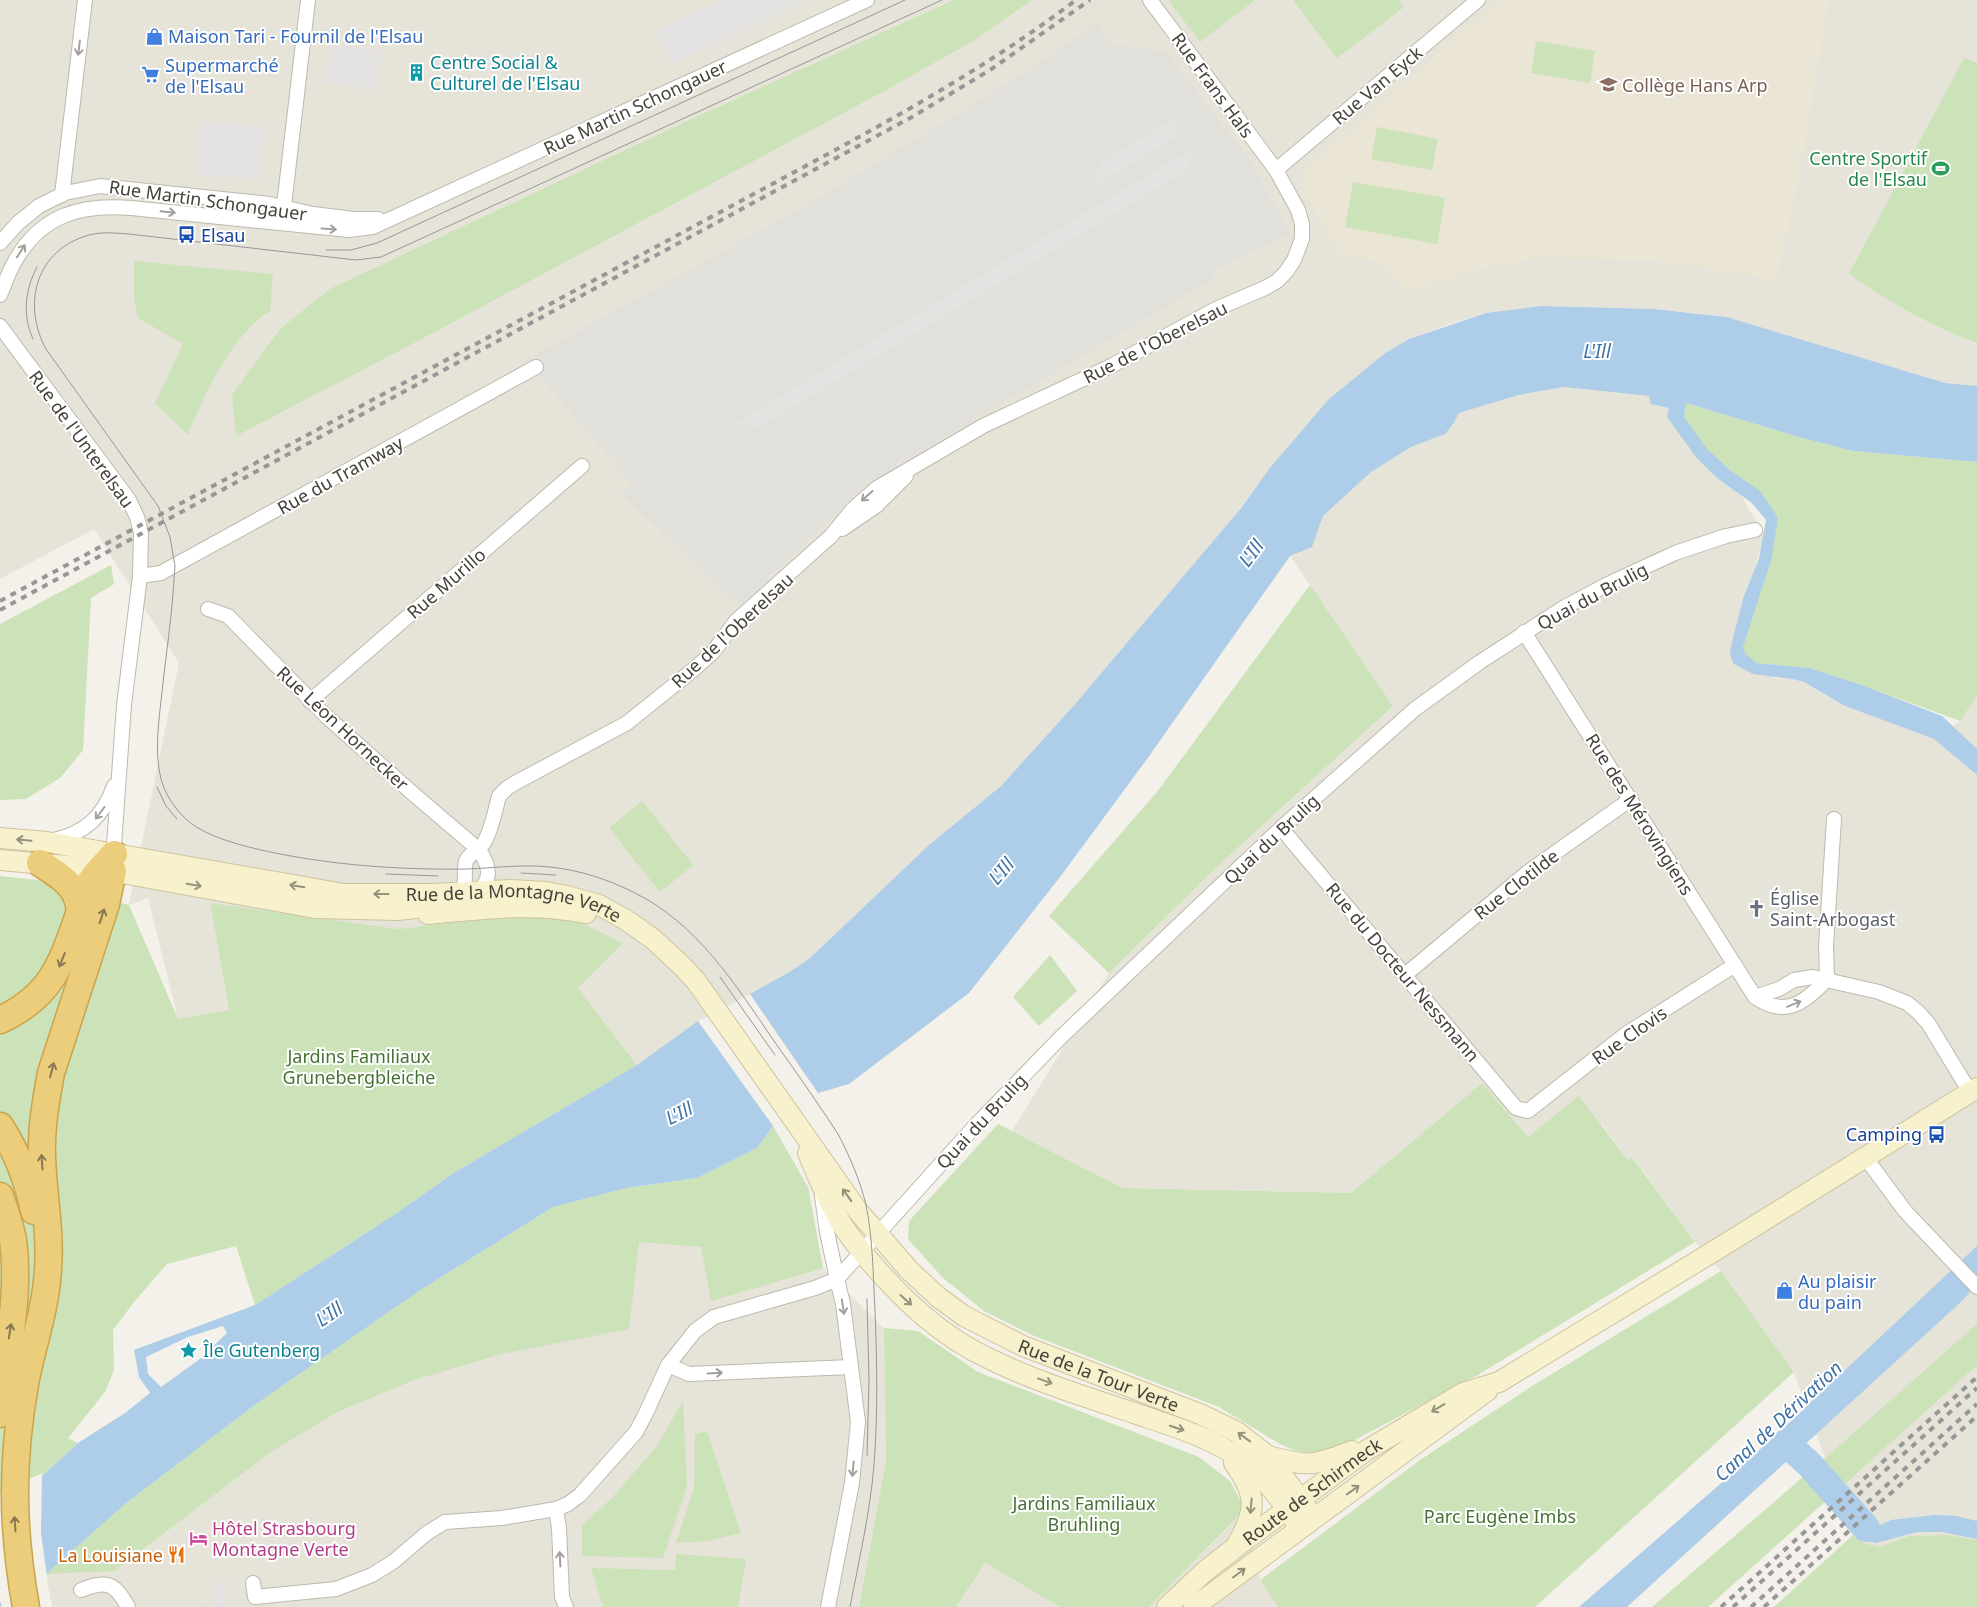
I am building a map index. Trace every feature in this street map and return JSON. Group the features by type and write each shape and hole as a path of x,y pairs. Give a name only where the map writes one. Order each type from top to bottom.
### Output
{"highway":[{"path":"43,852 60,876 71,886 79,901 80,910"},
{"path":"0,1020 16,1013 32,1001 59,968 89,884 109,865"},
{"path":"9,1422 25,1383 44,1307 48,1268 42,1154 46,1099 51,1073 108,897 109,865"},
{"path":"0,1126 17,1157 28,1184 35,1216 39,1262 33,1349"},
{"path":"0,1196 12,1240 15,1283 13,1313 4,1372 14,1489 14,1522 26,1607"},
{"path":"0,1540 11,1607"}],"main road":[{"path":"0,838 43,852 109,865 247,887"},
{"path":"0,860 43,852"},
{"name":"Rue de la Montagne Verte","path":"247,887 344,894 466,899 496,908 562,909 590,914 668,953"},
{"name":"Rue de la Montagne Verte","path":"247,887 316,908 392,917 511,890 546,892 599,905 626,920 653,939 696,981 794,1119"},
{"name":"Route de Schirmeck","path":"1167,1607 1204,1572 1236,1547 1389,1436 1463,1393 1499,1382 1974,1090"},
{"path":"794,1119 858,1211 878,1234"},
{"path":"794,1119 817,1176 838,1220 862,1251"},
{"name":"Rue de la Tour Verte","path":"878,1234 909,1270 938,1297 964,1316 1023,1346 1106,1376 1220,1422 1237,1432 1268,1456 1294,1504 1307,1523"},
{"name":"Rue de la Tour Verte","path":"862,1251 897,1292 936,1327 969,1349 1016,1371 1194,1433 1245,1462 1294,1504"},
{"path":"1197,1605 1499,1382"},
{"name":"Route de Schirmeck","path":"1268,1456 1304,1464 1316,1464 1326,1462 1389,1436"},
{"name":"Route de Schirmeck","path":"1223,1449 1245,1479 1252,1495 1250,1519 1236,1547"}],"street":[{"path":"62,194 84,0"},
{"path":"281,224 308,0"},
{"name":"Rue Martin Schongauer","path":"0,295 13,264 32,236 46,224 57,218 82,210 107,206 349,230 361,230 381,224 867,0"},
{"name":"Rue Frans Hals","path":"1150,0 1276,170"},
{"name":"Rue Van Eyck","path":"1276,170 1478,0"},
{"name":"Rue de l'Oberelsau","path":"466,899 466,863 485,842 499,796 502,792 618,728 642,711 708,658 736,621 831,536 876,506 923,462 983,426 1111,366 1216,309 1277,281 1294,260 1303,232 1298,210 1276,170"},
{"name":"Rue Martin Schongauer","path":"0,243 29,213 62,194 100,186 284,206 313,214 369,220 403,214"},
{"name":"Rue de l'Unterelsau","path":"0,326 133,507 141,533 140,576 124,705 109,865"},
{"name":"Rue du Tramway","path":"140,576 161,573 536,367"},
{"name":"Rue Murillo","path":"310,701 582,466"},
{"name":"Quai du Brulig","path":"862,1251 975,1126 1061,1038 1281,828 1374,743 1415,709 1524,632 1608,584 1675,553 1726,536 1755,530"},
{"name":"Rue Léon Hornecker","path":"208,609 228,616 310,701 475,852"},
{"name":"Rue des Mérovingiens","path":"1524,632 1755,997"},
{"name":"Rue de l'Unterelsau","path":"43,852 90,825 98,817 107,803 119,769"},
{"name":"Rue Clotilde","path":"1405,975 1528,872 1631,799"},
{"path":"1755,997 1772,1007 1783,1008 1795,1005 1813,995 1827,979 1826,946 1834,819"},
{"name":"Rue du Docteur Nessmann","path":"1281,828 1516,1108 1528,1111"},
{"path":"466,899 486,886 488,878 485,862 475,852"},
{"name":"Rue Clovis","path":"1528,1111 1626,1034 1735,965"},
{"path":"1755,997 1779,989 1794,980 1804,978 1827,979 1879,992 1907,1004 1918,1012 1928,1023 1974,1090"},
{"path":"1865,1157 1905,1211 1977,1286"},
{"path":"817,1176 843,1304 858,1422 852,1483 828,1607"},
{"path":"253,1583 255,1597 336,1589 386,1566 445,1522 484,1520 556,1509 568,1504 580,1496 636,1432 646,1415 668,1365 695,1331 714,1317 815,1288 837,1279 862,1251"},
{"path":"668,1365 689,1374 851,1367"},
{"path":"556,1509 559,1528 562,1597 566,1607"},
{"path":"81,1590 94,1585 104,1584 114,1588 128,1607"}],"shaded area":[{"path":"0,0 1977,0 1977,386 1945,383 1727,317 1696,313 1654,309 1541,306 1486,313 1455,322 1409,339 1385,353 1329,399 1269,469 1242,507 1076,703 1001,786 929,845 810,958 791,971 698,1021 637,1065 578,988 622,942 428,925 398,929 210,903 229,1011 178,1019 148,898 129,905 179,663 94,529 0,579"},
{"path":"721,0 810,0 671,65 655,31"},
{"name":"Collège Hans Arp","path":"1500,0 1829,0 1800,171 1777,280 1662,261 1540,258 1495,265 1403,291 1384,262 1340,255 1301,186 1304,171"},
{"path":"1096,23 1111,44 1166,52 1251,162 1289,230 1288,234 1212,270 1216,277 896,466 861,489 740,606 621,494 632,484 613,463 621,451 611,459 526,360 793,213 974,104 1047,58"},
{"path":"330,44 382,50 378,90 326,84"},
{"path":"1179,116 1174,138 1094,186 1099,164"},
{"path":"200,121 265,127 260,180 195,174"},
{"path":"1193,148 1189,169 759,427 736,423"},
{"path":"1564,387 1649,396 1686,403 1764,534 1752,578 1773,678 1804,682 1845,706 1934,739 1960,721 1977,696 1977,1540 1948,1535 1909,1536 1879,1547 1863,1543 1853,1535 1794,1372 1721,1271 1695,1242 1633,1157 1628,1160 1602,1124 1528,1137 1482,1083 1351,1193 1121,1188 1012,1131 1109,973 1221,863 1393,706 1290,556 1312,547 1323,516 1371,472 1411,447 1444,434 1453,424 1458,413 1520,395"},
{"path":"808,1187 823,1268 884,1328 886,1461 859,1607 52,1607 46,1574 125,1504 422,1289"},
{"path":"1245,1509 1260,1580 1278,1607 1149,1607"},
{"path":"985,1563 1060,1607 956,1607"},
{"path":"225,1582 227,1596 221,1607 205,1607 213,1606 211,1584"}],"green space":[{"path":"954,0 1032,0 973,41 888,89 416,342 236,436 232,395 280,329 330,289 668,130"},
{"path":"1168,0 1255,0 1200,42"},
{"path":"1293,0 1398,0 1404,7 1337,58"},
{"path":"1536,41 1595,51 1590,83 1531,73"},
{"name":"Centre Sportif de l'Elsau","path":"1964,58 1977,63 1977,343 1960,337 1911,313 1849,274"},
{"path":"1377,127 1438,139 1432,170 1371,159"},
{"path":"1353,182 1445,198 1437,244 1345,227"},
{"path":"134,261 273,274 270,311 243,334 232,350 211,384 188,435 155,403 183,344 138,318 134,299"},
{"path":"1686,403 1802,438 1853,451 1977,462 1977,696 1960,721 1862,685 1809,668 1756,663 1745,653 1743,647 1765,579 1778,518 1707,449 1683,417"},
{"path":"111,565 114,584 91,598 83,750 60,778 26,799 0,800 0,624"},
{"path":"1310,585 1393,706 1221,863 1109,973 1049,916 1157,792"},
{"path":"642,801 693,865 660,892 609,828"},
{"name":"Jardins Familiaux Grunebergbleiche","path":"0,876 37,880 129,905 178,1019 229,1010 210,903 398,929 505,916 549,916 582,923 623,943 578,988 637,1065 452,1174 394,1215 255,1305 236,1246 167,1264 113,1330 114,1370 105,1392 68,1438 78,1443 40,1478 0,1495"},
{"path":"1050,955 1077,991 1039,1026 1013,997"},
{"path":"1482,1083 1528,1137 1579,1096 1628,1160 1632,1157 1695,1242 1478,1375 1343,1446 1326,1452 1296,1451 1280,1444 1219,1407 1032,1335 984,1311 943,1278 908,1239 909,1221 998,1124 1122,1188 1351,1193"},
{"path":"773,1126 808,1187 823,1268 711,1301 701,1247 639,1242 629,1329 501,1354 414,1380 337,1412 271,1452 114,1571 46,1574 125,1504 252,1407 422,1289 553,1207 627,1188 697,1178 757,1148"},
{"name":"Parc Eugène Imbs","path":"1721,1271 1794,1372 1535,1607 1278,1607 1260,1580 1420,1460 1532,1386"},
{"path":"1977,1324 1977,1365 1708,1607 1652,1607 1839,1446"},
{"name":"Jardins Familiaux Bruhling","path":"884,1328 918,1331 978,1372 1199,1457 1230,1481 1245,1509 1149,1607 1060,1607 985,1563 956,1607 859,1607 886,1461"},
{"path":"683,1400 687,1487 663,1558 582,1556 582,1525 612,1498 658,1445"},
{"path":"707,1431 741,1533 708,1541 676,1543 694,1488 695,1434"},
{"path":"1853,1535 1863,1543 1879,1547 1909,1536 1948,1535 1977,1540 1977,1607 1774,1607"},
{"path":"676,1554 746,1559 738,1607 603,1607 591,1568 675,1570"}],"water":[{"name":"L'Ill","path":"1541,306 1654,309 1727,317 1945,383 1977,386 1977,462 1853,451 1802,438 1686,403 1684,417 1707,449 1730,470 1761,492 1778,518 1771,561 1743,647 1745,653 1756,663 1809,668 1862,685 1942,716 1977,749 1977,775 1934,739 1845,706 1804,682 1753,674 1734,664 1730,650 1743,599 1759,558 1766,520 1752,503 1717,478 1696,457 1667,417 1669,408 1651,404 1649,396 1564,387 1519,395 1459,413 1445,434 1411,447 1371,472 1323,516 1312,547 1290,556 1147,759 1060,877 969,993 849,1084 818,1093 773,1126 757,1148 697,1178 627,1188 553,1207 422,1289 252,1407 125,1504 46,1574 0,1607 0,1495 40,1478 78,1443 125,1413 150,1393 139,1377 134,1350 255,1305 394,1215 452,1174 637,1065 698,1021 791,971 810,958 929,845 1001,786 1076,703 1242,507 1269,469 1329,399 1385,353 1409,339 1486,313","holes":["223,1326 227,1333 200,1359 161,1387 148,1374 146,1357 188,1337"]},
{"path":"1977,1246 1977,1284 1962,1301 1627,1607 1579,1607 1773,1438"},
{"path":"1935,1515 1956,1516 1977,1521 1977,1539 1942,1532 1917,1532 1876,1543 1868,1541 1859,1532 1873,1520 1880,1525 1891,1520"}],"pier":[{"path":"750,994 818,1093 773,1126 698,1021"},
{"path":"42,1473 41,1533 47,1577 6,1607 2,1607 0,1601 0,1492"}],"waterway":[{"path":"1786,1443 1809,1464 1866,1528"}],"tram line":[{"path":"326,250 351,250 377,243 905,0"},
{"path":"850,1607 870,1501 874,1465 877,1388 870,1231 864,1196 851,1160 838,1134 745,998 713,957 677,920 633,892 593,876 572,870 550,867 508,866 467,869 415,869 363,866 286,855 245,846 213,835 198,828 180,813 170,800 163,786 157,747 175,566 170,537 158,506 46,349 39,333 35,316 35,300 38,284 44,269 53,256 66,245 83,237 100,233 129,234 356,260 381,257 942,0"},
{"path":"33,339 27,321 26,303 37,267"},
{"path":"157,787 166,806 177,819"},
{"path":"521,873 556,875"},
{"path":"386,874 438,876"},
{"path":"720,977 775,1055"},
{"path":"867,1299 869,1380 867,1456"}],"railway":[{"path":"0,601 879,126 994,57 1076,0"},
{"path":"0,610 912,117 990,70 1090,0"},
{"path":"1721,1607 1977,1377"},
{"path":"1733,1607 1977,1388"},
{"path":"1751,1607 1977,1404"},
{"path":"1764,1607 1977,1416"}],"place":[{"name":"Maison Tari - Fournil de l'Elsau","path":"154,36"},
{"name":"Centre Social & Culturel de l'Elsau","path":"416,72"},
{"name":"Supermarché de l'Elsau","path":"151,75"},
{"name":"Collège Hans Arp","path":"1608,85"},
{"name":"Centre Sportif de l'Elsau","path":"1941,168"},
{"name":"Elsau","path":"187,235"},
{"name":"Église Saint-Arbogast","path":"1756,908"},
{"name":"Camping","path":"1936,1134"},
{"name":"Au plaisir du pain","path":"1784,1291"},
{"name":"Île Gutenberg","path":"189,1350"},
{"name":"Hôtel Strasbourg Montagne Verte","path":"198,1538"},
{"name":"La Louisiane","path":"177,1555"}],"water label":[{"name":"Canal de Dérivation","path":"1778,1421"}]}
